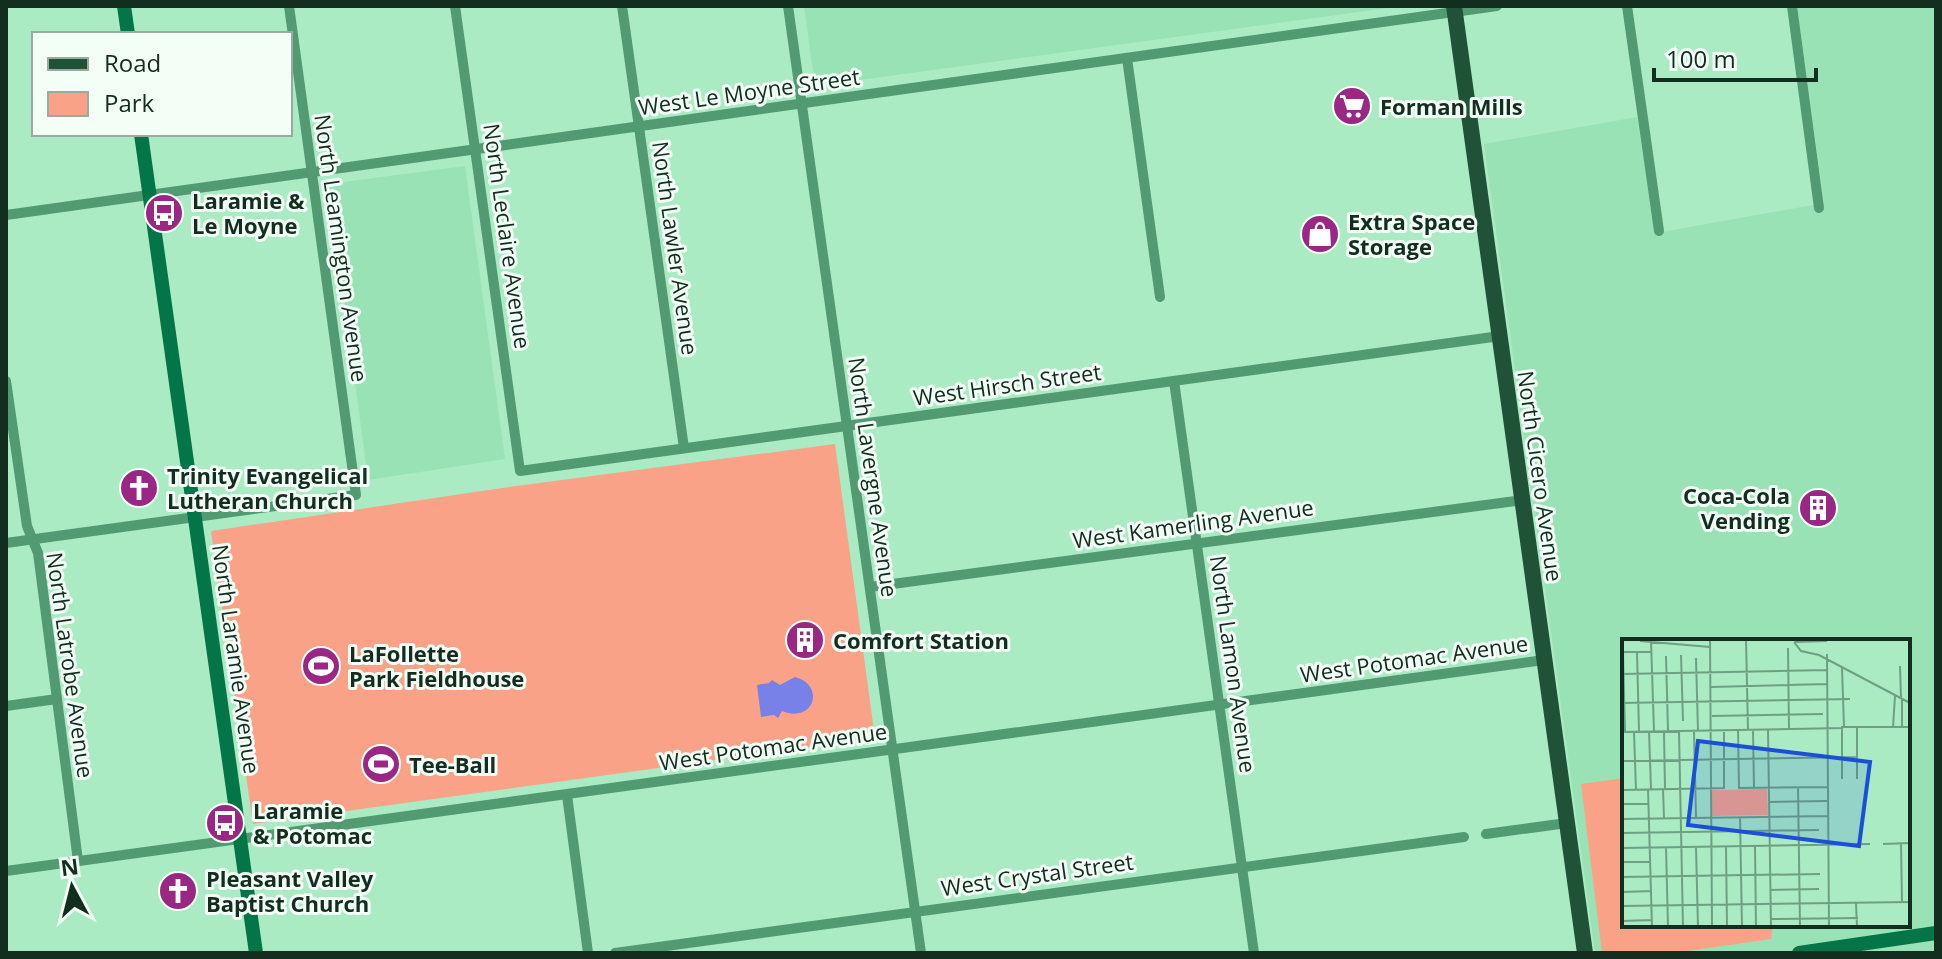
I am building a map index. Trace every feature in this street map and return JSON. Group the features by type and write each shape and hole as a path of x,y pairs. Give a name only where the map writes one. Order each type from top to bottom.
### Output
{"main road":[{"name":"North Cicero Avenue","path":"1454,9 1585,953"}],"street":[{"path":"124,6 128,32"},
{"name":"North Leamington Avenue","path":"195,517 356,495 289,6"},
{"name":"North Leclaire Avenue","path":"455,6 520,471"},
{"name":"North Lawler Avenue","path":"622,6 684,448"},
{"name":"North Lavergne Avenue","path":"788,6 921,953"},
{"name":"West Le Moyne Street","path":"6,215 1127,58 1454,9 1497,6"},
{"path":"1627,6 1659,231"},
{"path":"1792,6 1819,208"},
{"path":"1127,58 1160,297"},
{"name":"North Laramie Avenue","path":"141,136 256,953"},
{"name":"West Hirsch Street","path":"520,471 1500,336"},
{"name":"North Latrobe Avenue","path":"6,381 27,526 38,553 78,861"},
{"name":"North Lamon Avenue","path":"1174,381 1254,953"},
{"name":"West Kamerling Avenue","path":"870,587 1523,500"},
{"path":"6,543 195,517"},
{"name":"West Potomac Avenue","path":"6,871 1544,660"},
{"path":"6,706 57,699"},
{"path":"567,795 588,953"},
{"path":"1486,834 1567,823"},
{"name":"West Crystal Street","path":"615,953 1464,837"},
{"path":"1799,953 1936,933"}],"shaded area":[{"path":"804,6 1403,6 815,86"},
{"path":"1797,6 1936,6 1936,953 1595,953 1484,144 1637,117 1656,233 1824,203"},
{"path":"465,166 505,459 368,480 329,184"}],"green space":[{"path":"835,444 875,738 253,824 211,531 509,487"},
{"path":"1622,778 1622,927 1773,927 1771,939 1674,953 1602,953 1581,784"}],"water":[{"path":"795,677 811,688 812,702 808,708 793,714 782,711 778,718 774,715 761,717 757,685 772,680 780,685"}],"place":[{"name":"Forman Mills","path":"1352,106"},
{"name":"Laramie & Le Moyne","path":"164,213"},
{"name":"Extra Space Storage","path":"1320,234"},
{"name":"Trinity Evangelical Lutheran Church","path":"139,488"},
{"name":"Coca-Cola Vending","path":"1818,508"},
{"name":"Comfort Station","path":"805,640"},
{"name":"LaFollette Park Fieldhouse","path":"321,666"},
{"name":"Tee-Ball","path":"381,764"},
{"name":"Laramie & Potomac","path":"225,823"},
{"name":"Pleasant Valley Baptist Church","path":"178,891"}]}
